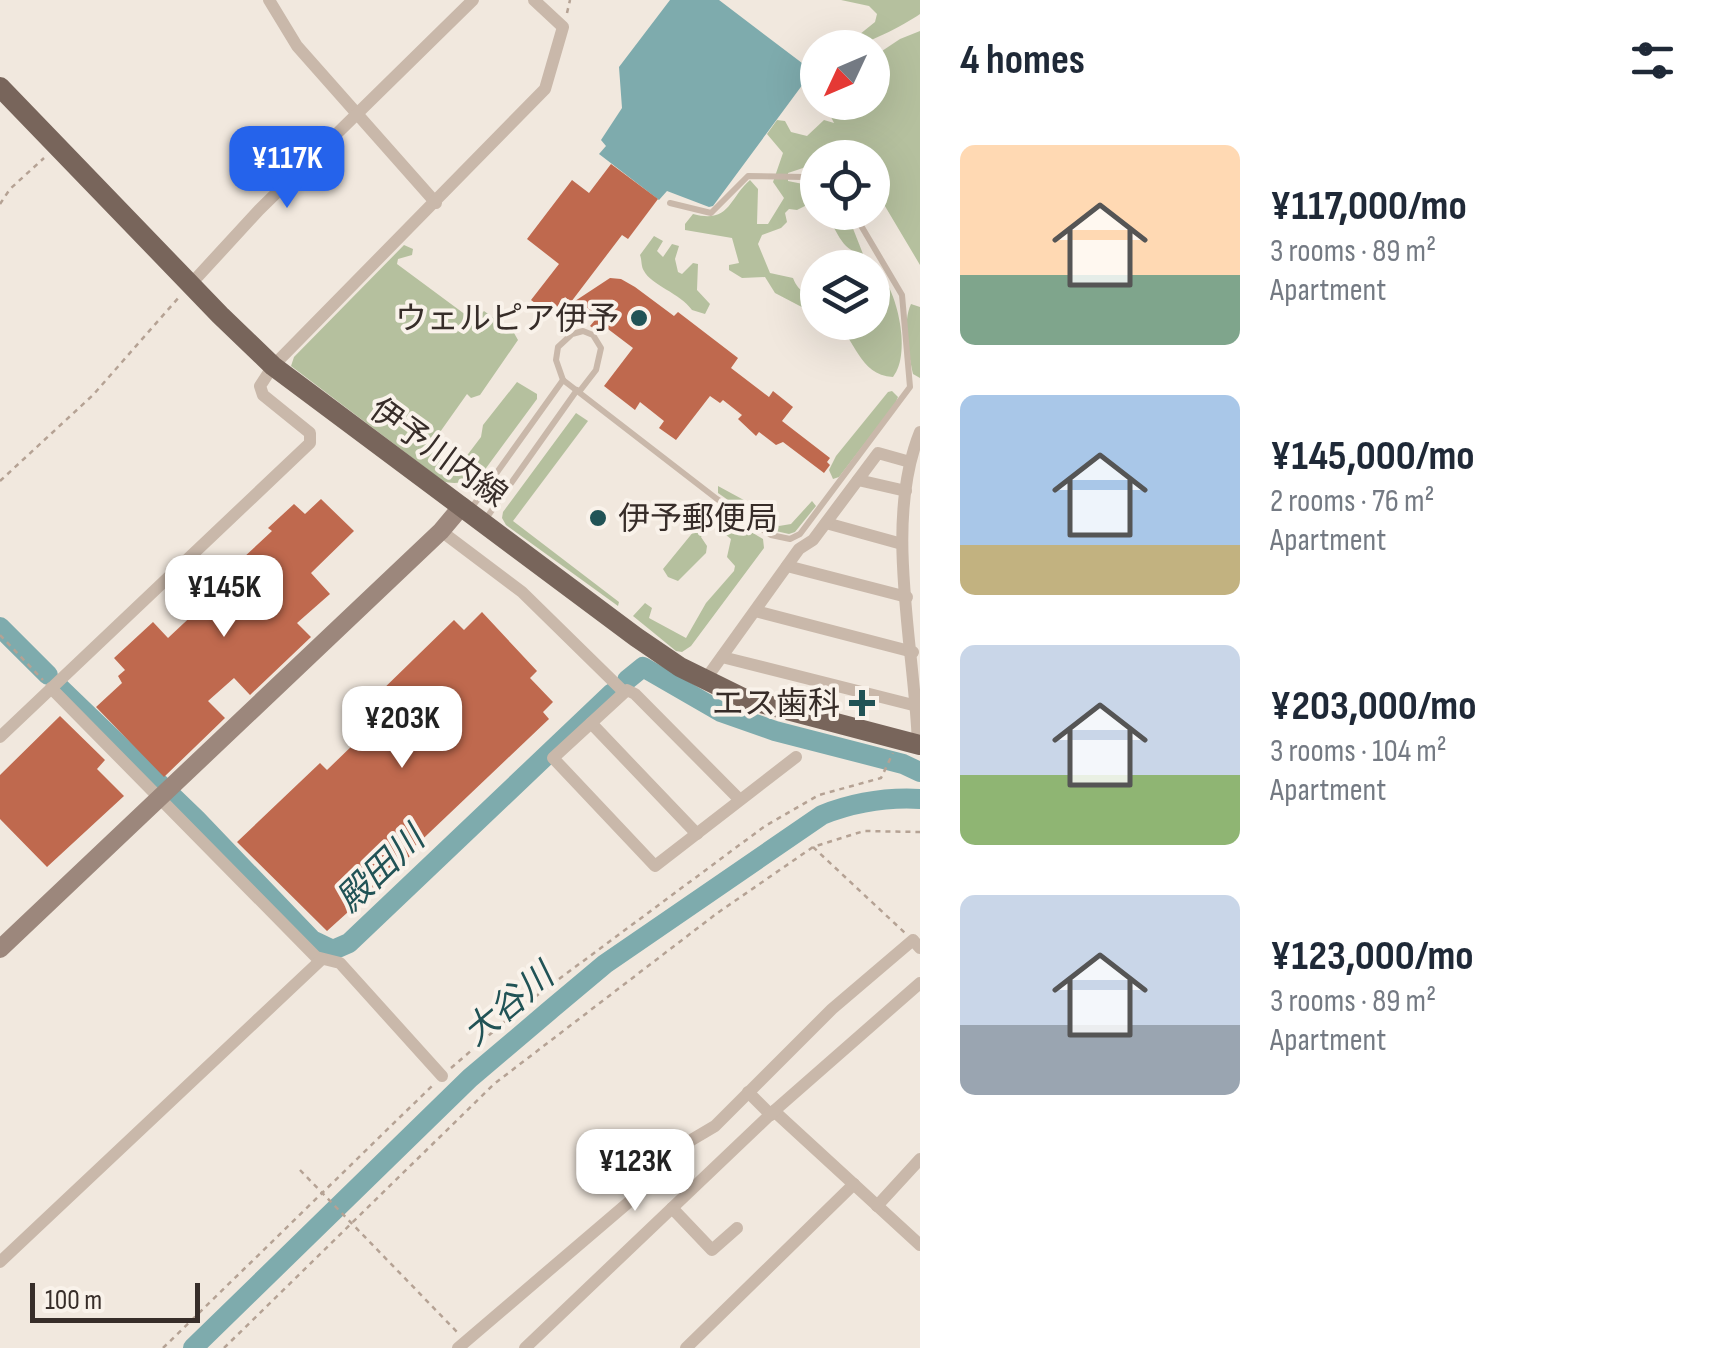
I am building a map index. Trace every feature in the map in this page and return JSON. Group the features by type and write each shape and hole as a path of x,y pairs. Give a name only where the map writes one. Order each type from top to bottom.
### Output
{"main road":[{"name":"伊予川内線","path":"0,86 190,285 274,366 636,637 705,680 770,707 912,743"}],"street":[{"path":"269,0 297,46 436,202"},
{"path":"190,285 356,112 473,0"},
{"path":"0,736 310,443 310,433 260,391 274,366 548,84 563,27 534,0"},
{"path":"912,743 917,706 902,544 910,462 920,432"},
{"path":"705,680 787,566 826,523 878,454 910,462"},
{"path":"858,480 906,491"},
{"path":"0,949 442,532 472,513"},
{"path":"826,523 902,544"},
{"path":"442,532 522,592 624,692 635,694 740,800"},
{"path":"787,566 907,597"},
{"path":"754,611 912,652"},
{"path":"722,657 917,706"},
{"path":"51,688 322,959"},
{"path":"624,692 553,758 655,866 796,757"},
{"path":"591,723 697,834"},
{"path":"466,1346 636,1196 688,1142 715,1126 832,1008 916,944"},
{"path":"0,1262 322,959 340,964 442,1076"},
{"path":"525,1348 772,1113 920,983"},
{"path":"748,1092 920,1245"},
{"path":"877,1206 920,1159"},
{"path":"686,1348 854,1184"},
{"path":"672,1208 712,1250 735,1236"}],"lane":[{"path":"670,202 711,213 748,176 800,176"},
{"path":"472,513 578,391 599,363 601,348 589,332 572,334 558,347 556,360 563,380 578,391 717,499 770,535 790,540 800,534 910,386 902,295 864,230"},
{"path":"472,513 563,380"}],"path":[{"path":"0,204 19,180 58,147"},
{"path":"0,481 93,395 190,285"},
{"path":"0,635 51,688"},
{"path":"162,1348 442,1076 524,1005 765,826 819,795 881,778 912,743"},
{"path":"224,1348 450,1125 542,1044 716,914 813,847 864,832 920,832"},
{"path":"813,847 916,944"},
{"path":"300,1170 466,1346"}],"green space":[{"path":"841,0 920,0 920,14 890,31 865,30 875,22 877,14 869,6"},
{"path":"920,31 920,265 890,215 890,140 800,140 800,169 788,173 788,181 800,183 800,208 789,209 785,213 787,222 762,235 758,244 770,273 793,278 800,289 800,306 775,293 765,277 742,278 729,270 729,265 739,263 732,238 685,230 693,214 715,215 728,208 750,180 758,189 757,224 768,224 784,198 773,182 783,153 767,134 777,120 785,121 791,132 807,136 824,120 890,120 890,46"},
{"path":"835,230 854,230 861,250 852,250"},
{"path":"654,236 663,241 657,251 663,257 672,244 679,246 675,259 678,272 682,274 693,263 698,264 697,290 710,304 705,314 692,310 644,271 640,255"},
{"path":"404,245 413,249 412,255 398,259 397,264 474,321 484,311 518,340 480,395 471,398 467,394 428,449 456,470 481,437 483,425 517,382 537,394 478,479 443,481 291,366 294,357"},
{"path":"890,289 902,335 899,366 893,377 881,375 865,363 849,340 890,340"},
{"path":"911,304 920,307 920,378 913,374 908,348"},
{"path":"892,391 898,397 895,404 839,477 833,479 829,470 836,456"},
{"path":"576,413 588,421 513,521 619,602 618,606 506,525 502,518"},
{"path":"718,486 753,505 779,526 791,524 812,501 816,506 789,534 771,530 718,493"},
{"path":"712,509 763,539 764,548 691,646 676,651 633,616 645,603 652,608 649,618 686,638 706,603 734,571 735,566 727,557 731,539 708,525 701,537 707,546 706,553 678,581 668,577 663,569"}],"water":[{"path":"670,0 719,0 800,61 800,88 709,207 667,191 659,200 599,154 606,146 601,140 622,108 619,67"}],"building":[{"path":"611,164 658,199 628,239 622,235 571,302 565,297 551,315 531,300 559,264 527,239 572,180 589,193"},
{"name":"ウェルピア伊予","path":"610,278 635,287 674,316 678,312 738,358 731,368 769,397 773,391 793,407 782,421 830,458 824,473 783,442 776,445 759,432 756,436 738,419 742,415 723,400 720,403 710,396 676,440 659,428 664,421 640,402 635,410 604,386 633,348 604,326 600,333 590,326 595,320 572,303"},
{"path":"321,499 354,531 311,573 330,594 297,623 311,637 250,695 234,678 208,701 225,718 164,777 96,707 122,683 118,676 125,670 114,658 153,622 168,638 248,563 243,558 294,504 305,514"},
{"path":"482,612 537,671 530,678 553,702 543,712 549,719 408,853 410,856 327,931 237,842 320,763 327,770 387,712 375,697 454,620 464,630"},
{"path":"60,716 105,760 97,769 124,796 47,867 0,819 0,775"}],"waterway":[{"name":"殿田川","path":"0,627 48,675"},
{"name":"殿田川","path":"627,680 643,667 721,712 920,772"},
{"name":"殿田川","path":"60,688 196,819 312,940 333,950 349,943 612,693"},
{"name":"大谷川","path":"193,1348 470,1078 605,964 822,815 870,801 920,799"}],"place":[{"name":"ウェルピア伊予","path":"639,318"},
{"name":"伊予郵便局","path":"598,518"},
{"name":"エス歯科","path":"862,703"}]}
